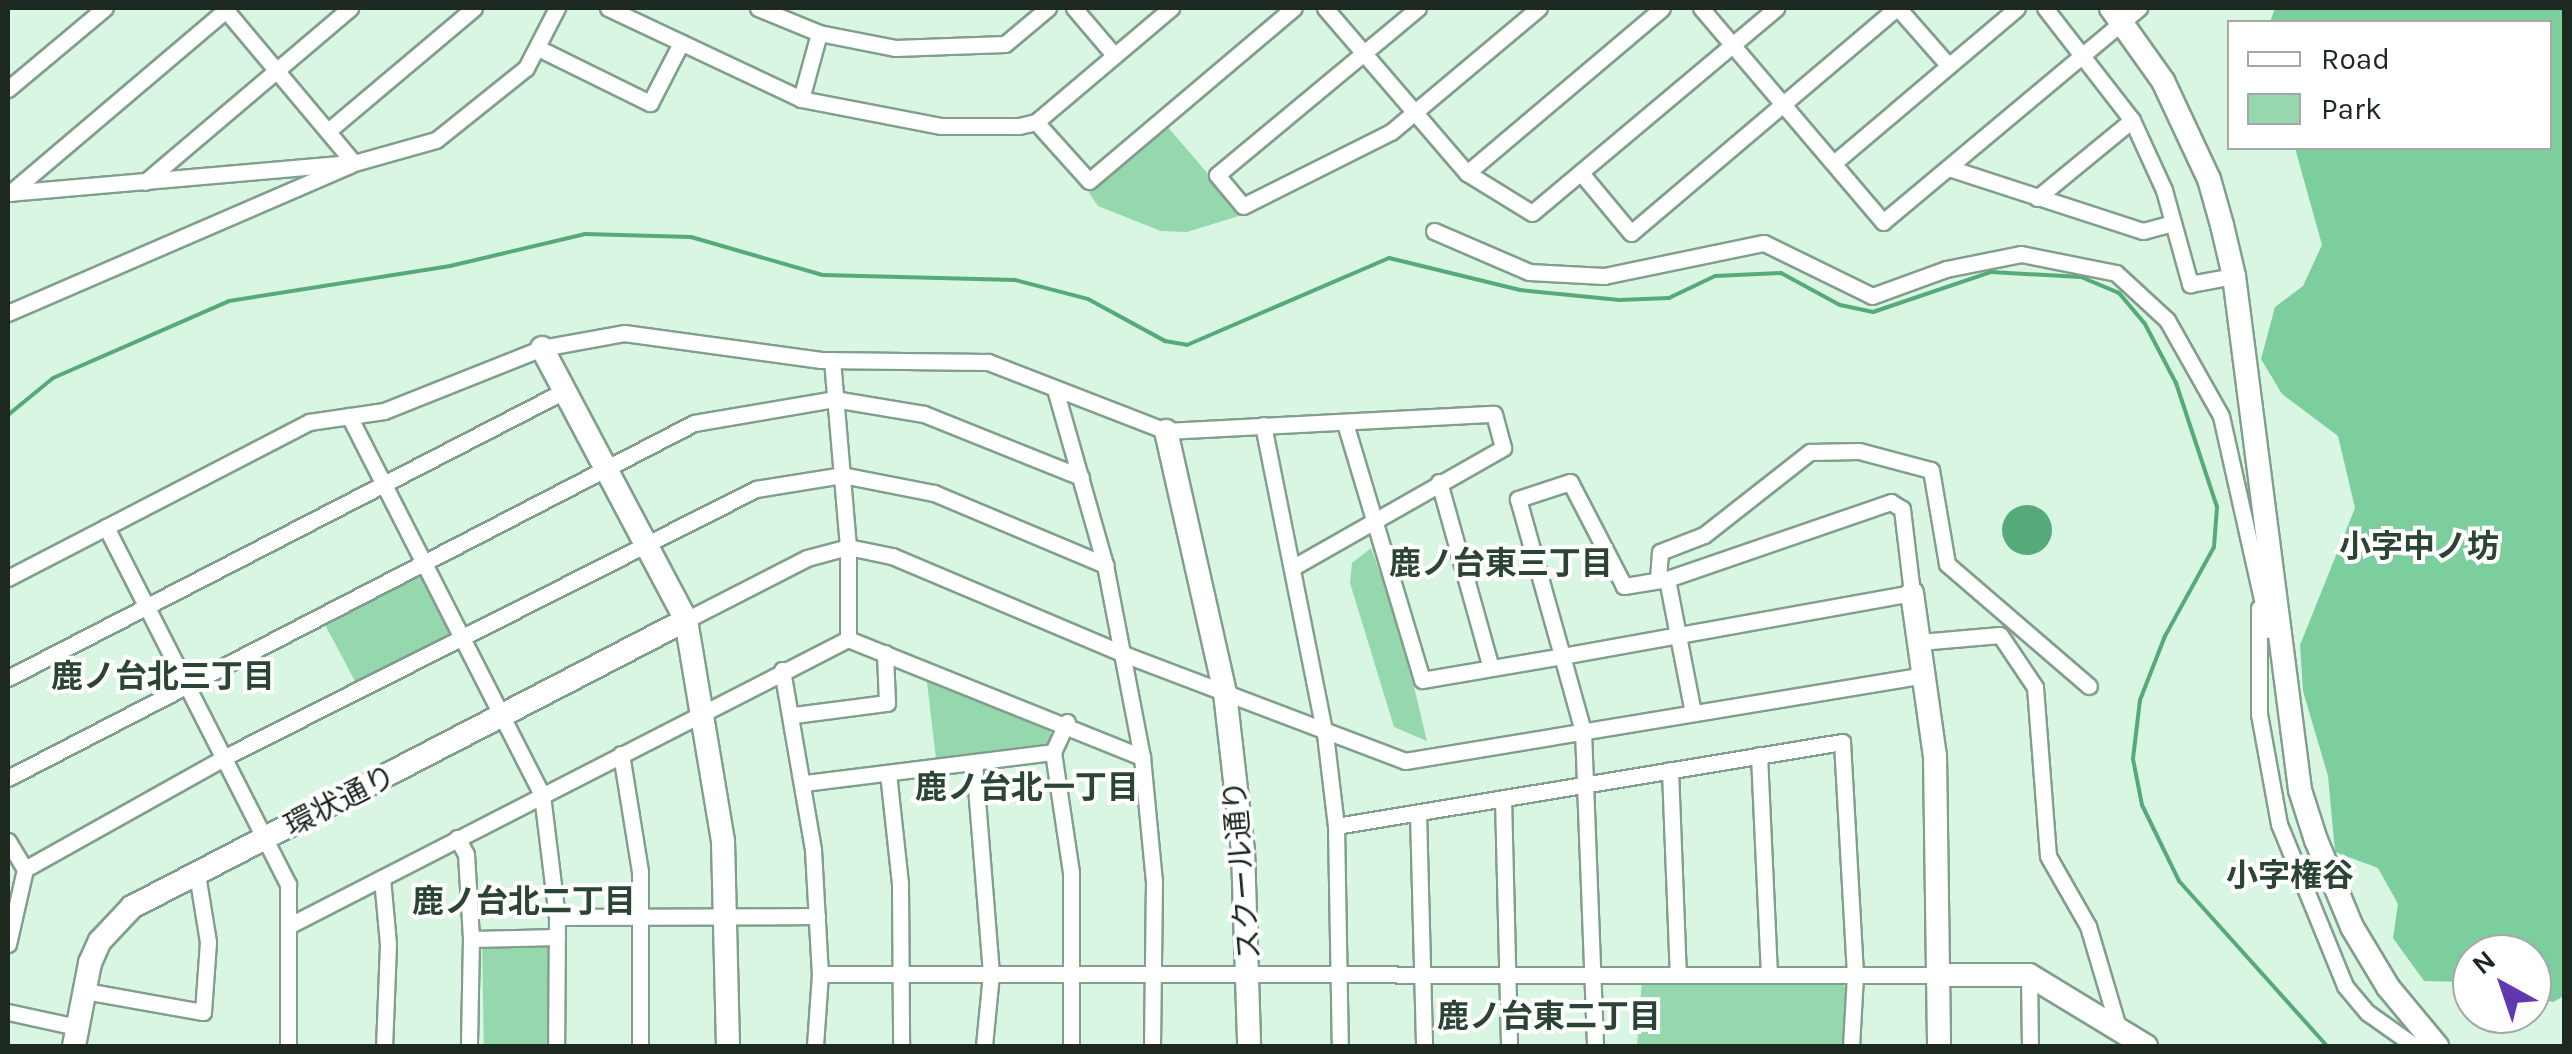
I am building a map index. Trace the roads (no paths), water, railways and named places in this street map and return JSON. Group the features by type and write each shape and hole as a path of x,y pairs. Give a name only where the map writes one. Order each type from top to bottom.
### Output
{"street":[{"path":"8,89 105,8"},
{"path":"8,193 226,8 354,164"},
{"path":"146,182 350,8"},
{"path":"328,130 474,8"},
{"path":"8,313 354,164 450,133 526,68 557,8"},
{"path":"608,8 802,99 941,126 1036,122 1171,8"},
{"path":"758,8 820,33 895,48 996,46 1048,8"},
{"path":"1074,8 1114,55"},
{"path":"1036,122 1089,181 1294,8"},
{"path":"1325,8 1466,173 1532,213 1776,8"},
{"path":"1418,8 1217,175 1244,206 1414,114 1540,8"},
{"path":"1466,173 1662,8"},
{"path":"1701,8 1884,222 2124,12 2163,81 2210,179 2234,276 2300,790 2330,879 2388,987 2437,1046"},
{"path":"1581,172 1630,233 1897,8 1948,65"},
{"path":"1834,162 2016,8"},
{"path":"2045,8 2132,120 2173,223 2190,284 2234,276"},
{"path":"802,99 820,33"},
{"path":"538,48 650,103 681,44"},
{"path":"2037,198 2132,120"},
{"path":"8,193 354,164"},
{"path":"1949,168 2143,231 2173,223"},
{"path":"1434,231 1529,272 1604,276 1764,243 1872,296 1946,269 2021,254 2116,273 2167,320 2212,394 2260,578 2292,732"},
{"path":"8,578 309,422 384,410 542,348 624,333 832,360 988,362 1166,430 1494,414 1504,448 1294,566"},
{"path":"542,348 686,620 729,916 728,1046"},
{"path":"832,360 848,547 848,638"},
{"path":"1054,389 1105,565 1126,655 1142,757 1156,974 1152,1046"},
{"path":"8,678 564,392"},
{"path":"8,778 602,466 694,423 834,399 924,414 1082,478"},
{"path":"349,416 542,794 557,917 556,1046"},
{"path":"1345,423 1422,680 1912,593"},
{"path":"1263,425 1325,734 1336,826 1342,974 1340,1046"},
{"name":"スクール通り","path":"1166,430 1225,693 1250,975 1249,1046"},
{"path":"1692,713 1678,635 1662,579 1660,552 1704,535 1764,494 1810,452 1859,451 1931,470 1946,564 2089,686"},
{"path":"25,868 225,757 756,489 842,475 934,493 1105,565"},
{"path":"1439,482 1491,668"},
{"path":"1595,1046 1583,731 1518,499 1570,482 1624,586 1662,579 1891,502 1902,510 1925,674 1940,830 1939,1046"},
{"path":"106,527 288,884 292,924 288,1046"},
{"path":"686,620 807,558 848,547 892,556 1126,655 1325,734 1406,761 1925,674"},
{"path":"2260,578 2260,714 2279,824 2345,986 2368,1013 2414,1046"},
{"name":"環状通り","path":"76,1036 90,963 114,922 197,874 686,620"},
{"path":"1920,642 2000,635 2034,688 2048,856 2088,926 2118,1027"},
{"path":"292,924 848,638 1067,722 1142,757"},
{"path":"794,714 887,702 886,653"},
{"path":"782,670 805,783 817,916 820,974 815,1046"},
{"path":"1067,722 1052,752 1071,873 1071,1046"},
{"path":"1336,826 1842,742 1855,975 1851,1046"},
{"path":"805,783 1052,752"},
{"path":"621,754 642,918 640,1046"},
{"path":"1759,755 1769,974"},
{"path":"974,762 991,974 984,1046"},
{"path":"1670,770 1678,974"},
{"path":"888,773 903,974 901,1046"},
{"path":"1503,798 1509,1046"},
{"path":"1418,812 1426,975 1424,1046"},
{"path":"457,838 466,854 472,939 469,1046"},
{"path":"8,841 25,868 8,944"},
{"path":"84,991 203,1012 208,942 197,874"},
{"path":"382,878 384,1046"},
{"path":"557,917 817,916"},
{"path":"472,939 556,936"},
{"path":"820,974 2030,976 2146,1046"},
{"path":"2030,976 2030,1046"},
{"path":"8,1012 76,1036"}],"waterway":[{"path":"8,415 53,378 229,301 450,266 585,234 691,237 823,275 1015,280 1088,299 1165,341 1187,345 1389,258 1520,290 1619,300 1669,298 1715,276 1781,273 1840,305 1873,312 1991,272 2081,277 2119,293 2145,324 2176,383 2217,507 2214,547 2165,636 2140,700 2133,759 2142,805 2179,881 2327,1046"}],"district":[{"name":"小字中ノ坊","path":"2419,547"},
{"name":"鹿ノ台東三丁目","path":"1501,564"},
{"name":"鹿ノ台北三丁目","path":"163,677"},
{"name":"鹿ノ台北一丁目","path":"1027,788"},
{"name":"小字権谷","path":"2290,876"},
{"name":"鹿ノ台北二丁目","path":"524,902"},
{"name":"鹿ノ台東二丁目","path":"1549,1017"}]}
